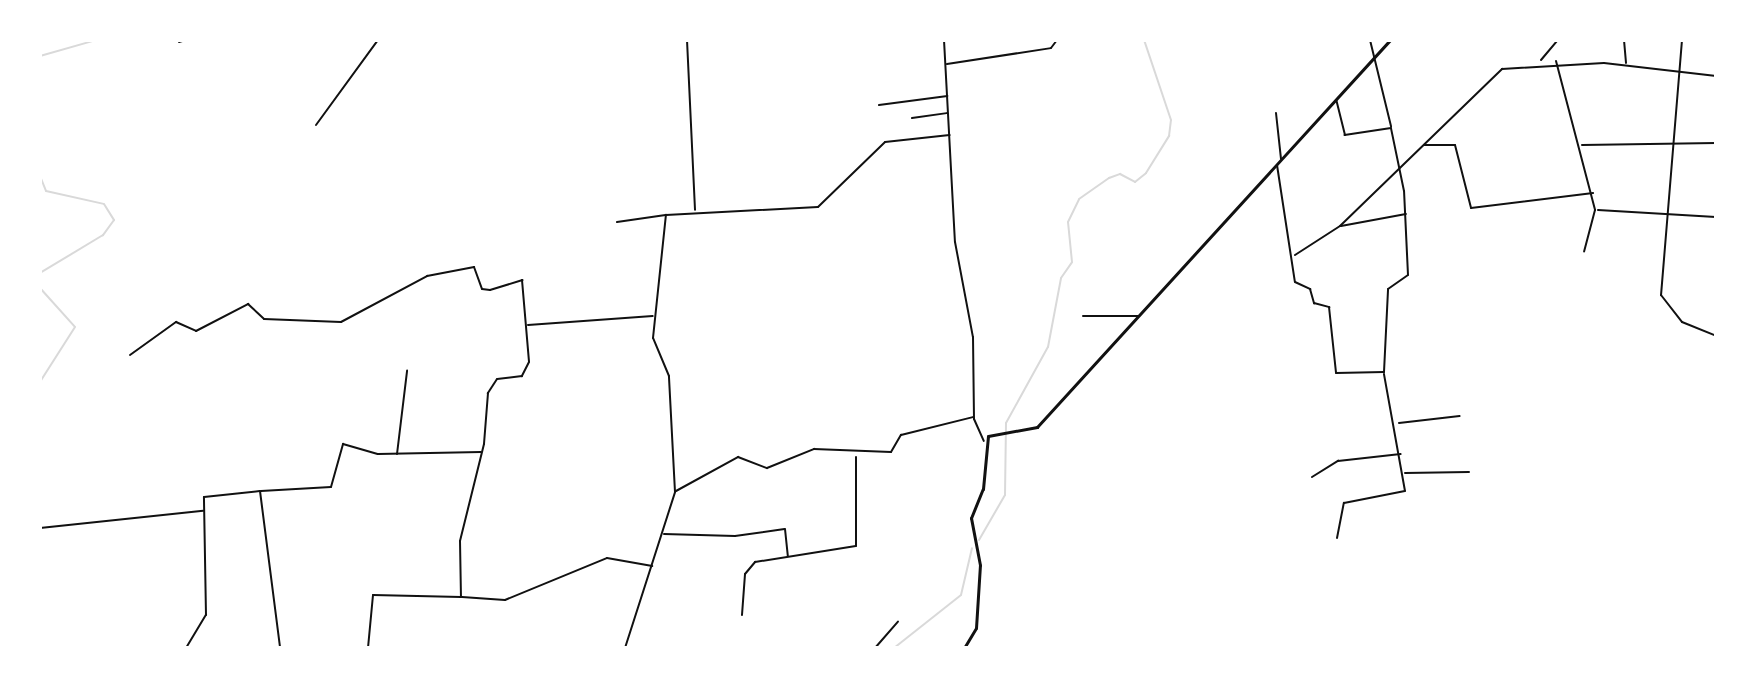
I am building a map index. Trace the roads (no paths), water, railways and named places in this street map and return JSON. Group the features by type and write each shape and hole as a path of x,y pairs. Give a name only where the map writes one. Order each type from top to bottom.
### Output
{"main road":[{"path":"964,648 978,606 971,518 983,489 984,441 998,433 1037,427 1390,40"}],"street":[{"path":"179,42 186,40"},
{"path":"316,125 378,40"},
{"path":"687,40 695,211"},
{"path":"944,40 974,417 984,441"},
{"path":"946,64 1051,48 1057,40"},
{"path":"1337,538 1344,503 1401,496 1403,473 1398,423 1384,372 1388,289 1408,275 1406,213 1391,128 1370,40"},
{"path":"1540,61 1558,40"},
{"path":"1624,40 1626,64"},
{"path":"1682,40 1682,70 1667,212 1664,306 1716,336"},
{"path":"1294,256 1340,226 1495,74 1540,61 1556,61 1626,64 1716,76"},
{"path":"1556,61 1573,145 1716,143"},
{"path":"879,105 948,96"},
{"path":"1336,100 1345,135 1391,128"},
{"path":"912,118 949,113"},
{"path":"1276,113 1281,159"},
{"path":"617,222 695,211 818,207 885,142 950,135"},
{"path":"1421,146 1455,145 1471,208 1593,193"},
{"path":"1582,145 1595,210 1584,252"},
{"path":"1276,164 1294,256 1295,282 1310,289 1314,303 1329,307 1336,373 1384,372"},
{"path":"1595,210 1716,217"},
{"path":"1340,226 1406,213"},
{"path":"625,648 654,567 675,492 669,376 656,349 654,316 666,215"},
{"path":"130,355 176,322 196,331 248,304 264,319 341,322 395,288 474,267 482,289 522,280 528,325 525,372 497,379 488,393 483,452 460,541 461,597"},
{"path":"528,325 654,316"},
{"path":"1083,316 1139,316"},
{"path":"397,455 407,371"},
{"path":"1398,423 1460,416"},
{"path":"675,492 738,457 767,468 814,449 856,456 891,452 901,435 974,417"},
{"path":"186,648 206,615 205,495 331,487 343,444 397,455 483,452"},
{"path":"1312,477 1338,461 1402,454"},
{"path":"742,615 749,565 856,546 856,456"},
{"path":"1403,473 1469,472"},
{"path":"260,491 280,648"},
{"path":"40,528 205,511"},
{"path":"662,534 735,536 785,529 788,557"},
{"path":"368,648 373,595 505,600 598,560 654,567"},
{"path":"875,648 898,622"}],"waterway":[{"path":"40,56 96,40"},
{"path":"979,540 1005,495 1006,423 1048,347 1061,278 1072,262 1068,222 1079,199 1109,178 1120,174 1135,182 1146,173 1169,136 1171,120 1144,40"},
{"path":"40,176 46,191 104,204 114,220 103,235 40,273"},
{"path":"40,288 75,327 40,382"},
{"path":"894,648 961,595 972,548"}]}
